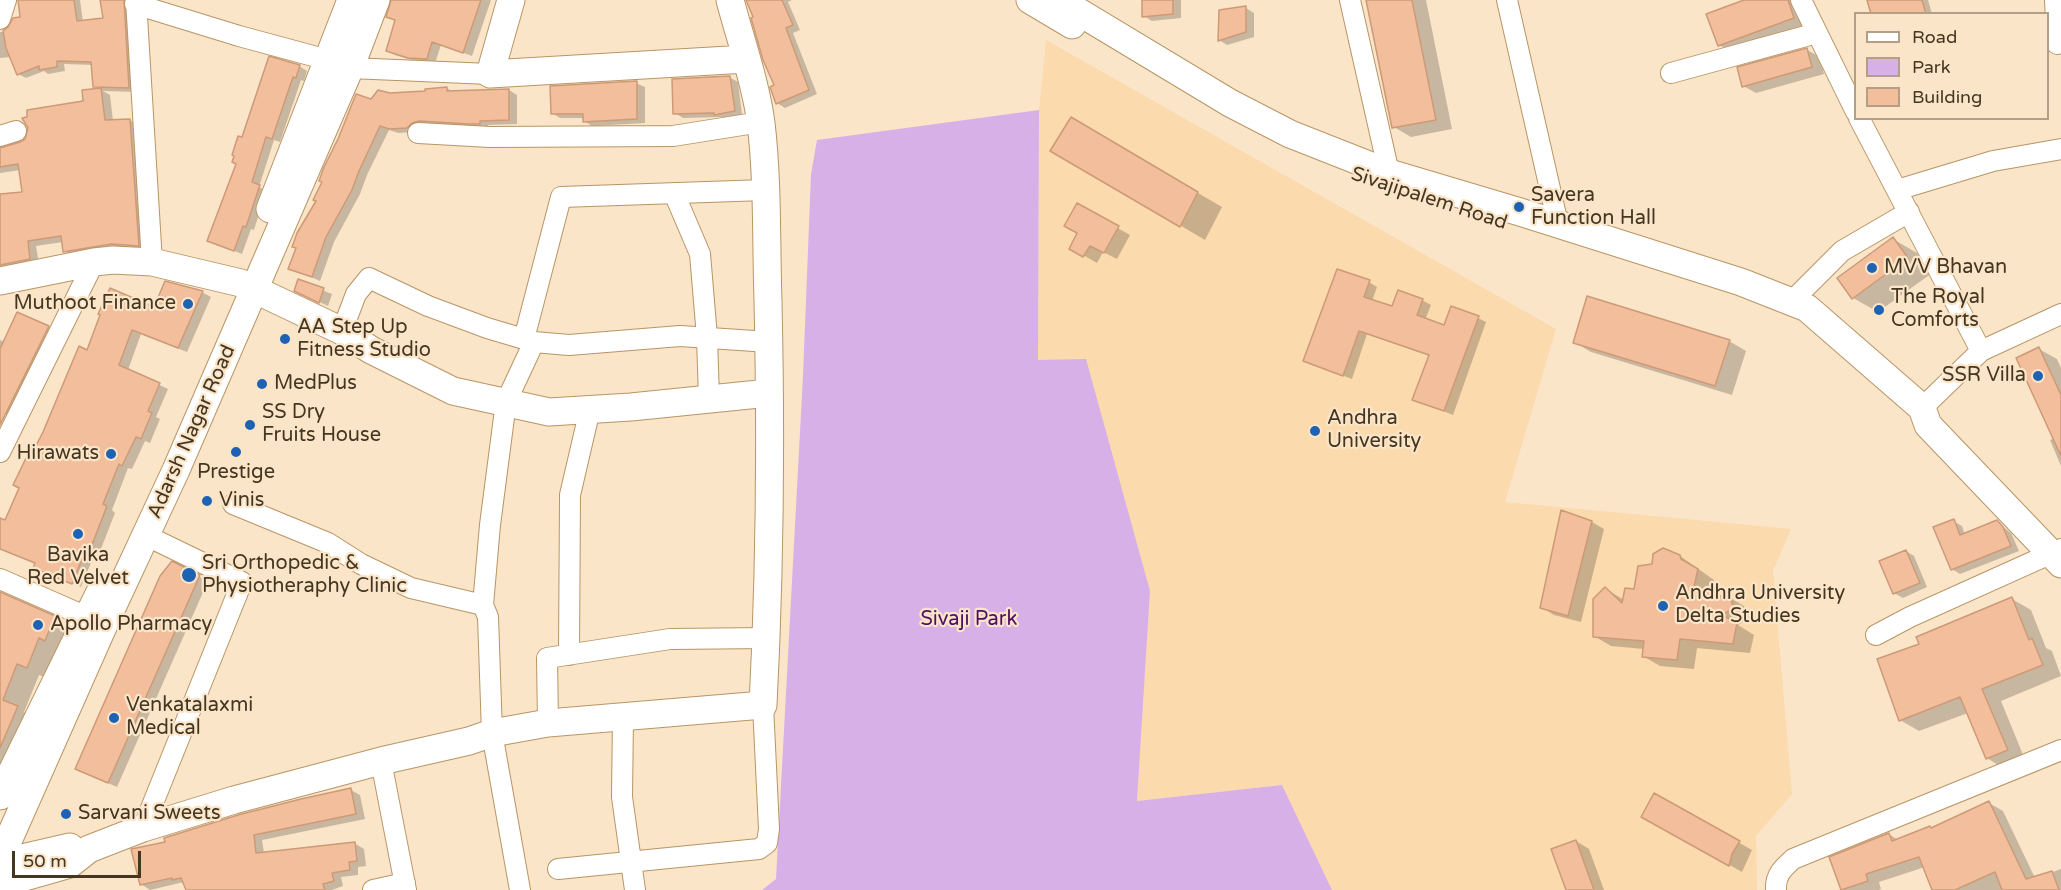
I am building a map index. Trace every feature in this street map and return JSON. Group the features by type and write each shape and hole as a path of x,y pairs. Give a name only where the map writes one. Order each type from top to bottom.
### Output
{"main road":[{"name":"Adarsh Nagar Road","path":"339,64 351,0"},
{"name":"Adarsh Nagar Road","path":"0,861 102,629 147,536 339,64 376,0"},
{"path":"511,0 490,74 746,59"},
{"path":"0,884 70,864 89,849 143,828 234,800 381,761 469,741 492,733 548,723 763,705 767,638 769,393 765,190 761,122 730,0"},
{"name":"Sivajipalem Road","path":"1040,1 1290,134 1389,173 1741,282 1807,308 1925,416 2058,556"},
{"name":"Sivajipalem Road","path":"1040,1 1224,116 1286,150 1383,188 1737,295 1799,325 1908,418 1925,416"},
{"path":"0,281 94,262 152,262 248,286 342,331 371,350 453,391 549,412 769,393"},
{"name":"Adarsh Nagar Road","path":"0,796 164,463 212,346 248,286"},
{"path":"26,803 35,831 54,849"},
{"path":"0,861 66,846 89,849"}],"street":[{"path":"0,19 6,0"},
{"path":"1350,0 1389,173"},
{"path":"1508,0 1558,224"},
{"path":"1801,0 1817,33 1849,85 1854,104"},
{"path":"2055,0 2055,44"},
{"path":"152,262 135,2 239,36 339,64 490,74"},
{"path":"1671,73 1817,33"},
{"path":"1860,120 1981,351"},
{"path":"418,133 490,137 673,136 761,122"},
{"path":"1896,190 1993,161 2061,149"},
{"path":"520,890 492,733 488,616 483,605 490,525 506,402 529,340 561,197 765,190"},
{"path":"674,193 700,254 707,337 709,399"},
{"path":"1791,302 1842,251 1909,212"},
{"path":"0,453 94,262"},
{"path":"342,331 356,294 369,278 428,306 487,328 529,340 569,345 680,336 769,342"},
{"path":"1925,416 1981,351 2061,314"},
{"path":"569,654 570,495 590,409"},
{"path":"233,504 328,543 361,564 411,588 483,605"},
{"path":"143,828 242,582 147,536"},
{"path":"1876,635 1910,617 2058,556"},
{"path":"0,579 87,618"},
{"path":"548,723 547,658 670,639 767,638"},
{"path":"558,870 759,849 767,843 769,829 763,705"},
{"path":"623,717 622,797 635,890"},
{"path":"1776,890 1775,881 1782,869 1793,859 2061,750"},
{"path":"373,890 405,886 381,761"}],"shaded area":[{"name":"Andhra University","path":"1046,40 1556,329 1505,502 1791,529 1773,571 1792,794 1756,836 1757,890 1332,890 1282,785 1137,801 1150,591 1038,360 1039,110"}],"green space":[{"name":"Sivaji Park","path":"1039,110 1038,360 1086,359 1150,591 1137,801 1282,785 1332,890 762,890 776,879 803,376 811,174 817,140"}],"building":[{"path":"18,0 74,0 77,21 103,18 100,0 124,0 129,88 93,87 91,62 57,61 57,67 39,70 39,66 17,75 6,48 3,31 13,18 20,17"},
{"path":"391,0 481,0 463,53 432,42 427,59 408,58 386,51 395,20 386,17"},
{"path":"746,0 782,0 793,25 786,28 809,90 776,104 770,87 774,85 763,60 751,18 753,17"},
{"path":"1142,0 1173,0 1173,14 1142,17"},
{"path":"1366,0 1412,0 1436,120 1392,128"},
{"path":"1744,0 1788,0 1794,18 1718,46 1706,14"},
{"path":"1867,0 1922,0 1925,12 1870,12"},
{"path":"1246,6 1246,32 1218,41 1219,10"},
{"path":"1807,48 1812,67 1742,87 1737,67"},
{"path":"269,56 300,65 296,78 293,77 272,139 266,137 252,182 260,185 246,227 243,226 234,251 207,241 236,164 232,162 234,156 232,155 238,136 242,137"},
{"path":"730,76 735,111 714,115 714,113 673,114 672,79"},
{"path":"637,81 637,119 583,122 583,114 551,114 550,86"},
{"path":"447,87 447,91 509,89 509,120 480,121 480,124 419,121 407,128 389,129 380,126 352,190 326,237 312,277 288,269 296,248 292,247 297,233 316,201 313,200 322,182 319,181 324,167 356,94 371,99 378,90 390,93"},
{"path":"101,88 105,120 130,119 139,246 111,244 63,252 61,236 28,241 30,259 0,265 0,194 22,192 18,164 0,167 0,148 25,139 28,128 22,118 27,117 27,110 83,101 82,90"},
{"path":"1071,117 1198,192 1180,227 1050,151"},
{"path":"1077,203 1119,226 1104,253 1090,246 1083,257 1069,249 1077,233 1064,226"},
{"name":"MVV Bhavan","path":"1893,237 1908,258 1852,299 1837,278"},
{"path":"1337,269 1370,280 1364,297 1392,306 1398,290 1423,299 1417,315 1444,325 1451,306 1479,316 1444,411 1412,400 1429,355 1359,331 1343,376 1303,361"},
{"path":"298,279 324,288 319,303 294,291"},
{"path":"165,281 203,291 178,348 132,330 119,365 160,383 148,411 152,413 141,439 136,437 122,466 119,464 103,504 107,506 90,550 86,549 72,584 33,568 35,563 0,549 0,518 5,520 19,488 13,485 26,458 29,459 43,432 79,346 87,350 100,315 98,314 110,288 154,307"},
{"path":"1587,296 1730,340 1715,386 1573,343"},
{"path":"17,312 49,326 0,425 0,349"},
{"name":"SSR Villa","path":"2039,347 2061,395 2061,456 2016,358"},
{"path":"1561,510 1592,521 1568,616 1540,608"},
{"path":"1954,519 1960,535 1997,520 2003,527 2011,546 1951,570 1933,527"},
{"name":"Andhra University Delta Studies","path":"1663,548 1680,555 1681,559 1698,569 1694,587 1711,589 1713,599 1728,594 1734,608 1722,615 1737,623 1733,644 1680,639 1677,660 1642,657 1644,641 1593,637 1593,599 1605,587 1622,603 1625,588 1634,589 1638,566 1652,564 1653,554"},
{"path":"1906,550 1920,583 1893,594 1879,561"},
{"path":"172,561 200,575 108,783 75,769 160,576"},
{"path":"0,592 55,616 45,641 39,638 27,668 17,664 3,700 18,706 0,748"},
{"path":"2012,597 2029,640 2032,638 2043,665 1982,689 2008,750 1986,759 1960,697 1899,721 1877,659 1919,644 1916,637"},
{"path":"351,788 356,814 254,835 256,853 355,842 357,861 349,862 350,870 332,873 334,881 323,884 325,890 186,890 181,878 140,885 131,849 165,842 164,838 238,815"},
{"path":"1654,793 1740,841 1732,854 1729,866 1641,817"},
{"path":"1989,801 2026,879 2052,871 2059,890 2002,890 1995,872 1955,890 1932,890 1919,857 1866,874 1868,881 1841,890 1829,857 1889,833 1892,841 1930,826 1931,828"},
{"path":"1576,840 1594,890 1566,890 1551,849"}],"place":[{"name":"Savera Function Hall","path":"1519,207"},
{"name":"MVV Bhavan","path":"1872,268"},
{"name":"Muthoot Finance","path":"188,304"},
{"name":"The Royal Comforts","path":"1879,310"},
{"name":"AA Step Up Fitness Studio","path":"285,339"},
{"name":"SSR Villa","path":"2038,376"},
{"name":"MedPlus","path":"262,384"},
{"name":"SS Dry Fruits House","path":"250,425"},
{"name":"Andhra University","path":"1315,431"},
{"name":"Prestige","path":"236,452"},
{"name":"Hirawats","path":"111,454"},
{"name":"Vinis","path":"207,501"},
{"name":"Bavika Red Velvet","path":"78,534"},
{"name":"Sri Orthopedic & Physiotheraphy Clinic","path":"189,575"},
{"name":"Andhra University Delta Studies","path":"1663,606"},
{"name":"Apollo Pharmacy","path":"38,625"},
{"name":"Venkatalaxmi Medical","path":"114,718"},
{"name":"Sarvani Sweets","path":"66,814"}]}
